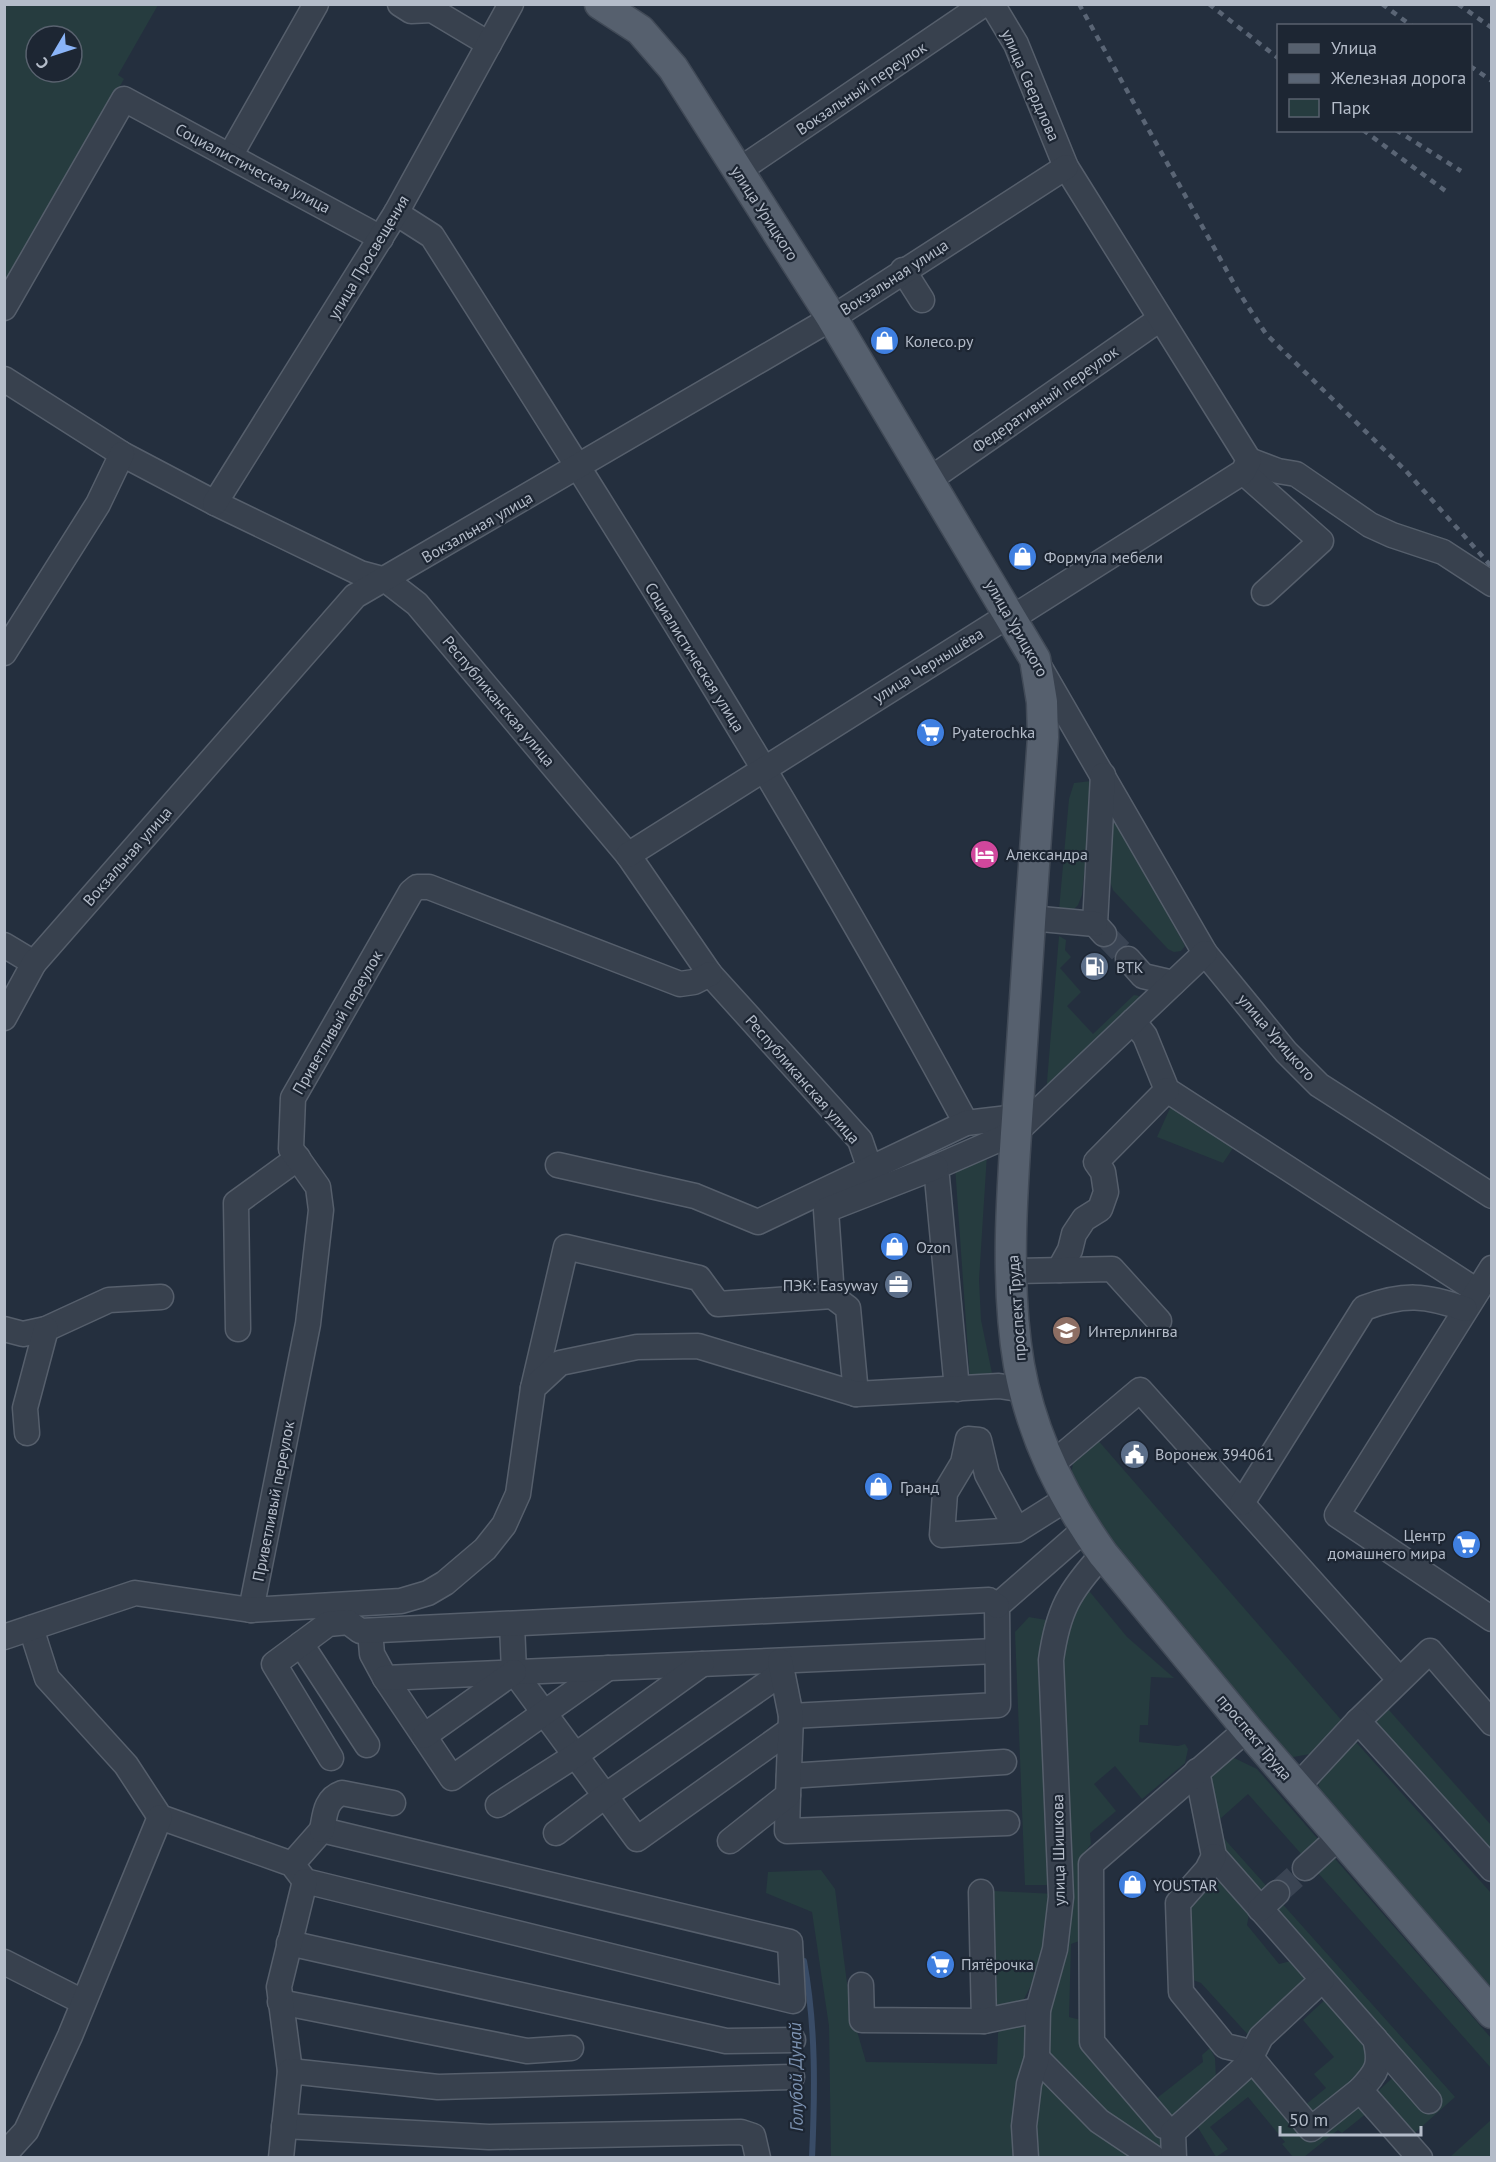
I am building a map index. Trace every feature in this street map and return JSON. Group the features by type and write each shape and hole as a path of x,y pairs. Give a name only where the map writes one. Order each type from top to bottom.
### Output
{"main road":[{"name":"улица Урицкого","path":"600,4 640,30 673,68 832,318 1035,659"},
{"name":"проспект Труда","path":"1035,659 1042,702 1043,737 1012,1186 1015,1339 1025,1390 1051,1465 1084,1528 1103,1554 1247,1729 1491,2013"}],"street":[{"path":"230,156 316,4"},
{"path":"400,4 411,10 432,10 489,44"},
{"name":"улица Просвещения","path":"215,503 396,213 511,4"},
{"name":"Вокзальный переулок","path":"738,171 984,4"},
{"name":"улица Свердлова","path":"992,4 1016,44 1066,167 1246,462 1321,541 1264,593"},
{"name":"Социалистическая улица","path":"4,308 124,99 381,238"},
{"name":"Вокзальная улица","path":"4,1018 34,963 356,596 832,318 903,270 1066,167"},
{"name":"Социалистическая улица","path":"396,213 415,223 432,236 579,467 764,768 886,975 966,1123"},
{"path":"903,270 922,300"},
{"name":"Федеративный переулок","path":"929,480 1160,318"},
{"name":"Республиканская улица","path":"4,379 122,453 215,503 360,573 386,580 417,604 628,855 710,974 860,1140 870,1168"},
{"path":"4,653 98,504 122,453"},
{"path":"1246,462 1296,474 1370,525 1392,536 1443,552 1491,584"},
{"name":"улица Чернышёва","path":"628,855 1009,615 1023,611 1246,462"},
{"name":"улица Урицкого","path":"1035,659 1205,952 1286,1052 1319,1085 1491,1196"},
{"path":"1030,918 1100,929 1103,775"},
{"name":"Приветливый переулок","path":"251,1610 308,1324 321,1210 318,1187 291,1149 289,1138 293,1098 411,892 417,887 429,887 680,984 694,982 710,974"},
{"path":"4,945 34,963"},
{"path":"832,1296 826,1210 936,1167 1016,1124 1132,1022 1205,952"},
{"path":"1128,959 1143,976 1173,983"},
{"path":"1132,1022 1145,1036 1167,1090 1471,1300"},
{"path":"1059,1270 1070,1250 1074,1233 1083,1220 1100,1209 1106,1192 1103,1172 1096,1162 1167,1090"},
{"path":"558,1165 695,1196 758,1222 966,1123 1016,1124"},
{"path":"238,1329 236,1203 298,1158"},
{"path":"936,1167 957,1389"},
{"path":"4,1637 135,1593 251,1610 401,1601 428,1593 445,1583 486,1549 504,1525 518,1494 533,1388 566,1247 699,1278 718,1304 832,1296 848,1308 856,1394"},
{"path":"1485,1615 1337,1515 1491,1268"},
{"path":"1013,1271 1112,1269 1159,1321"},
{"path":"4,1329 23,1334 46,1329 109,1299 161,1297"},
{"path":"1242,1503 1365,1308 1390,1299 1433,1297 1471,1300"},
{"path":"27,1433 25,1408 46,1329"},
{"path":"533,1388 560,1363 637,1347 698,1346 856,1394 999,1386 1025,1390"},
{"path":"1051,1465 1140,1390 1399,1679"},
{"path":"1017,1530 1068,1498"},
{"path":"512,1624 514,1672 637,1839 790,1723 998,1705 997,1606 1084,1528"},
{"name":"улица Шишкова","path":"1026,2157 1024,2126 1029,2084 1037,2058 1038,2010 1056,1949 1061,1897 1051,1660 1056,1626 1069,1594 1103,1554"},
{"path":"331,1758 274,1664 328,1624 348,1622 360,1631 370,1631 989,1600 997,1606"},
{"path":"31,1628 47,1678 126,1765 160,1817 299,1873 793,2001 790,1942 322,1830"},
{"path":"370,1631 372,1654 385,1678 452,1778 608,1668"},
{"path":"301,1644 367,1745"},
{"path":"385,1678 702,1664 781,1667 997,1651"},
{"path":"1297,1787 1399,1679 1430,1651 1491,1723"},
{"path":"498,1805 576,1755 702,1664"},
{"path":"781,1667 790,1723 787,1831"},
{"path":"556,1833 781,1667"},
{"path":"424,1736 514,1672"},
{"path":"1358,1721 1491,1869"},
{"path":"1164,2126 1092,2042 1091,1863 1247,1729"},
{"path":"1004,1762 789,1785 735,1838 787,1831 1007,1823"},
{"path":"1197,1772 1214,1856 1207,1870 1178,1903 1181,1992 1225,2046 1242,2050 1252,2059 1311,2129 1360,2090 1376,2073 1379,2053 1375,2039"},
{"path":"281,2157 290,2071 279,1987 289,1943 299,1873 322,1830 328,1802 334,1796 342,1793 393,1803"},
{"path":"4,2155 26,2131 160,1817"},
{"path":"1305,1868 1340,1836"},
{"path":"1214,1856 1269,1901 1322,1980 1429,2101"},
{"path":"981,1892 984,2021"},
{"path":"289,1943 726,2041 793,2040"},
{"path":"4,1962 83,2002"},
{"path":"1174,2157 1173,2132 1252,2059 1261,2037 1322,1980"},
{"path":"861,1985 862,2020 984,2021 1038,2010"},
{"path":"280,2002 527,2051 571,2048"},
{"path":"1037,2058 1099,2121 1154,2157"},
{"path":"290,2071 438,2087 792,2077"},
{"path":"1360,2090 1420,2157"},
{"path":"284,2126 489,2137 741,2132 753,2136 758,2157"}],"green space":[{"path":"5,5 158,5 118,75 124,79 5,285"},
{"path":"1091,781 1091,805 1082,895 1078,905 1072,911 1059,910 1069,799 1074,783"},
{"path":"1112,824 1117,824 1185,946 1181,951 1174,952 1168,949 1113,890 1109,879"},
{"path":"1059,936 1066,940 1065,950 1071,957 1060,968 1081,992 1067,1006 1093,1034 1134,995 1139,996 1138,1003 1046,1094"},
{"path":"1171,1106 1233,1148 1223,1163 1157,1137"},
{"path":"987,1154 979,1280 981,1320 993,1378 970,1380 955,1166"},
{"path":"1096,1438 1343,1722 1310,1754 1288,1758 1120,1553 1077,1491 1071,1476 1074,1456"},
{"path":"1085,1586 1127,1637 1174,1678 1151,1677 1148,1725 1140,1725 1139,1742 1178,1746 1185,1744 1188,1749 1185,1763 1142,1799 1115,1766 1094,1784 1116,1811 1090,1833 1091,1844 1081,1857 1082,1940 1071,1944 1069,2017 1081,2020 1159,2131 1170,2154 1152,2152 1053,2065 1045,2042 1059,1948 1051,1660"},
{"path":"1029,1617 1052,1621 1055,1885 1025,1885 1015,1632"},
{"path":"1388,1709 1491,1825 1491,1869 1365,1728"},
{"path":"1355,1741 1491,1893 1491,1993 1320,1791 1318,1782"},
{"path":"1232,1757 1257,1769 1491,2038 1491,2068 1248,1794 1220,1819 1223,1831 1220,1834 1455,2097 1410,2137 1374,2095 1401,2070 1223,1866 1207,1785 1211,1763"},
{"path":"1217,1865 1251,1904 1247,1925 1279,1964 1299,1959 1315,1977 1250,2037 1201,1983 1193,1980 1191,1906"},
{"path":"821,1870 835,1889 850,2007 866,2062 997,2064 998,2033 1004,2027 1012,2025 1029,2026 1037,2058 1154,2157 831,2157 829,2026 812,1912 766,1893 768,1872"},
{"path":"994,1891 1056,1894 1048,1951 1023,2001 1003,2008 997,2004"},
{"path":"1327,1998 1371,2046 1370,2068 1316,2121 1304,2106 1326,2088 1314,2074 1334,2057 1303,2020"},
{"path":"1210,2048 1215,2058 1216,2079 1176,2117 1166,2113 1152,2102 1203,2062 1202,2055"},
{"path":"1255,2074 1312,2136 1351,2105 1363,2107 1367,2113 1342,2133 1338,2130 1304,2157 1293,2157 1282,2144 1285,2142 1248,2097 1210,2127 1228,2149 1216,2157 1197,2126 1244,2077"},
{"path":"1491,2120 1491,2157 1450,2157"}],"waterway":[{"name":"Голубой Дунай","path":"804,1961 811,2010 814,2059 812,2158"}],"tunnel":[{"path":"1104,934 1128,959"},
{"path":"1277,1893 1305,1868"}],"railway":[{"path":"1079,4 1238,291 1266,334 1406,471 1492,567"},
{"path":"1209,4 1277,57"},
{"path":"1382,4 1409,24"},
{"path":"1458,4 1492,28"},
{"path":"1472,67 1492,81"},
{"path":"1366,132 1447,192"},
{"path":"1399,132 1461,171"}],"place":[{"name":"Колесо.ру","path":"884,341"},
{"name":"Формула мебели","path":"1023,557"},
{"name":"Pyaterochka","path":"931,732"},
{"name":"Александра","path":"985,854"},
{"name":"ВТК","path":"1095,967"},
{"name":"Ozon","path":"895,1247"},
{"name":"ПЭК: Easyway","path":"899,1285"},
{"name":"Интерлингва","path":"1067,1331"},
{"name":"Воронеж 394061","path":"1134,1454"},
{"name":"Гранд","path":"879,1487"},
{"name":"Центр домашнего мира","path":"1467,1544"},
{"name":"YOUSTAR","path":"1132,1885"},
{"name":"Пятёрочка","path":"940,1964"}]}
